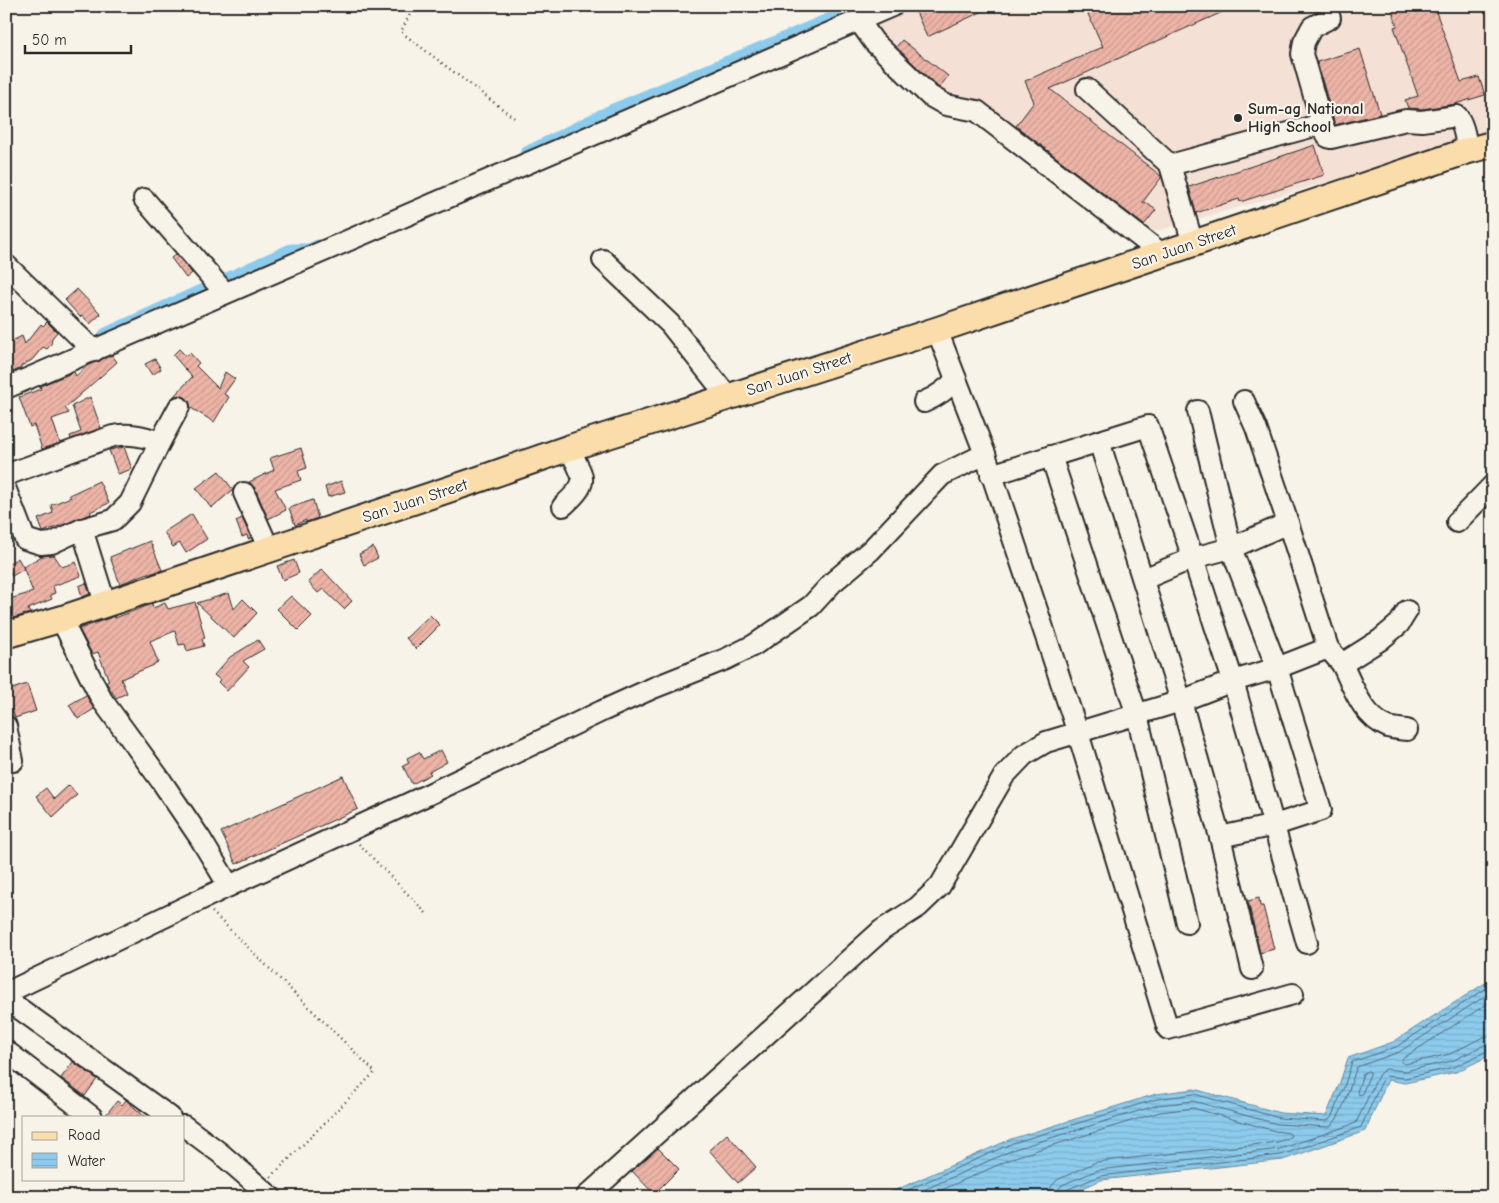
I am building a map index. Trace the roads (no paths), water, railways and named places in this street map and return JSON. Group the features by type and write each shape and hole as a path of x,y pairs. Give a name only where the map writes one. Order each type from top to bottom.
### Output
{"main road":[{"name":"San Juan Street","path":"6,636 569,448 937,330 1467,150 1493,144"}],"street":[{"path":"6,388 88,345 223,290 314,256 866,13 892,6"},
{"path":"866,13 874,42 930,96 946,105 977,111 1162,254"},
{"path":"1330,18 1312,27 1304,42 1302,54 1322,124 1327,135 1331,138 1406,120 1422,121 1457,116 1460,119 1466,138 1467,150"},
{"path":"1087,89 1170,165 1193,244"},
{"path":"1170,165 1322,124"},
{"path":"144,199 223,290"},
{"path":"603,260 670,324 728,397"},
{"path":"6,265 88,345"},
{"path":"937,330 985,454 1078,733 1168,1028 1293,994"},
{"path":"924,402 946,391 956,379"},
{"path":"1244,401 1256,428 1328,648 1342,664 1358,698 1368,712 1390,728 1407,730"},
{"path":"6,490 25,538 41,544 52,543 82,529 113,520 130,503 179,406"},
{"path":"1198,411 1231,548 1277,668 1321,810 1275,825 1220,837"},
{"path":"991,475 1148,426 1233,681 1307,943"},
{"path":"6,476 112,436 127,434 144,436 160,442"},
{"path":"1099,441 1144,579 1181,702 1220,837 1252,969"},
{"path":"563,506 578,492 583,478 569,448"},
{"path":"6,993 602,711 653,688 726,660 754,645 811,606 834,582 871,550 942,475 985,454"},
{"path":"1051,456 1137,715 1187,923"},
{"path":"1457,522 1493,485"},
{"path":"244,493 268,549"},
{"path":"1144,579 1193,558 1231,548 1288,523"},
{"path":"82,529 105,603"},
{"path":"1342,664 1380,640 1399,624 1407,611"},
{"path":"60,619 102,700 162,782 200,838 229,886"},
{"path":"586,1197 882,930 918,907 940,886 1004,776 1024,755 1046,742 1181,702 1233,681 1277,668 1328,648"},
{"path":"6,726 13,761"},
{"path":"6,1000 169,1116"},
{"path":"6,1051 91,1116"},
{"path":"185,1127 220,1153 266,1192"}],"water":[{"path":"1493,978 1493,1054 1456,1072 1405,1083 1388,1080 1365,1131 1283,1160 1101,1180 1063,1197 880,1197 1011,1139 1156,1094 1194,1089 1280,1113 1326,1116 1348,1058 1393,1042"}],"waterway":[{"path":"527,154 609,113 864,6"},
{"path":"106,335 291,251 309,251 318,247"}],"place":[{"name":"Sum-ag National High School","path":"1238,118"}]}
